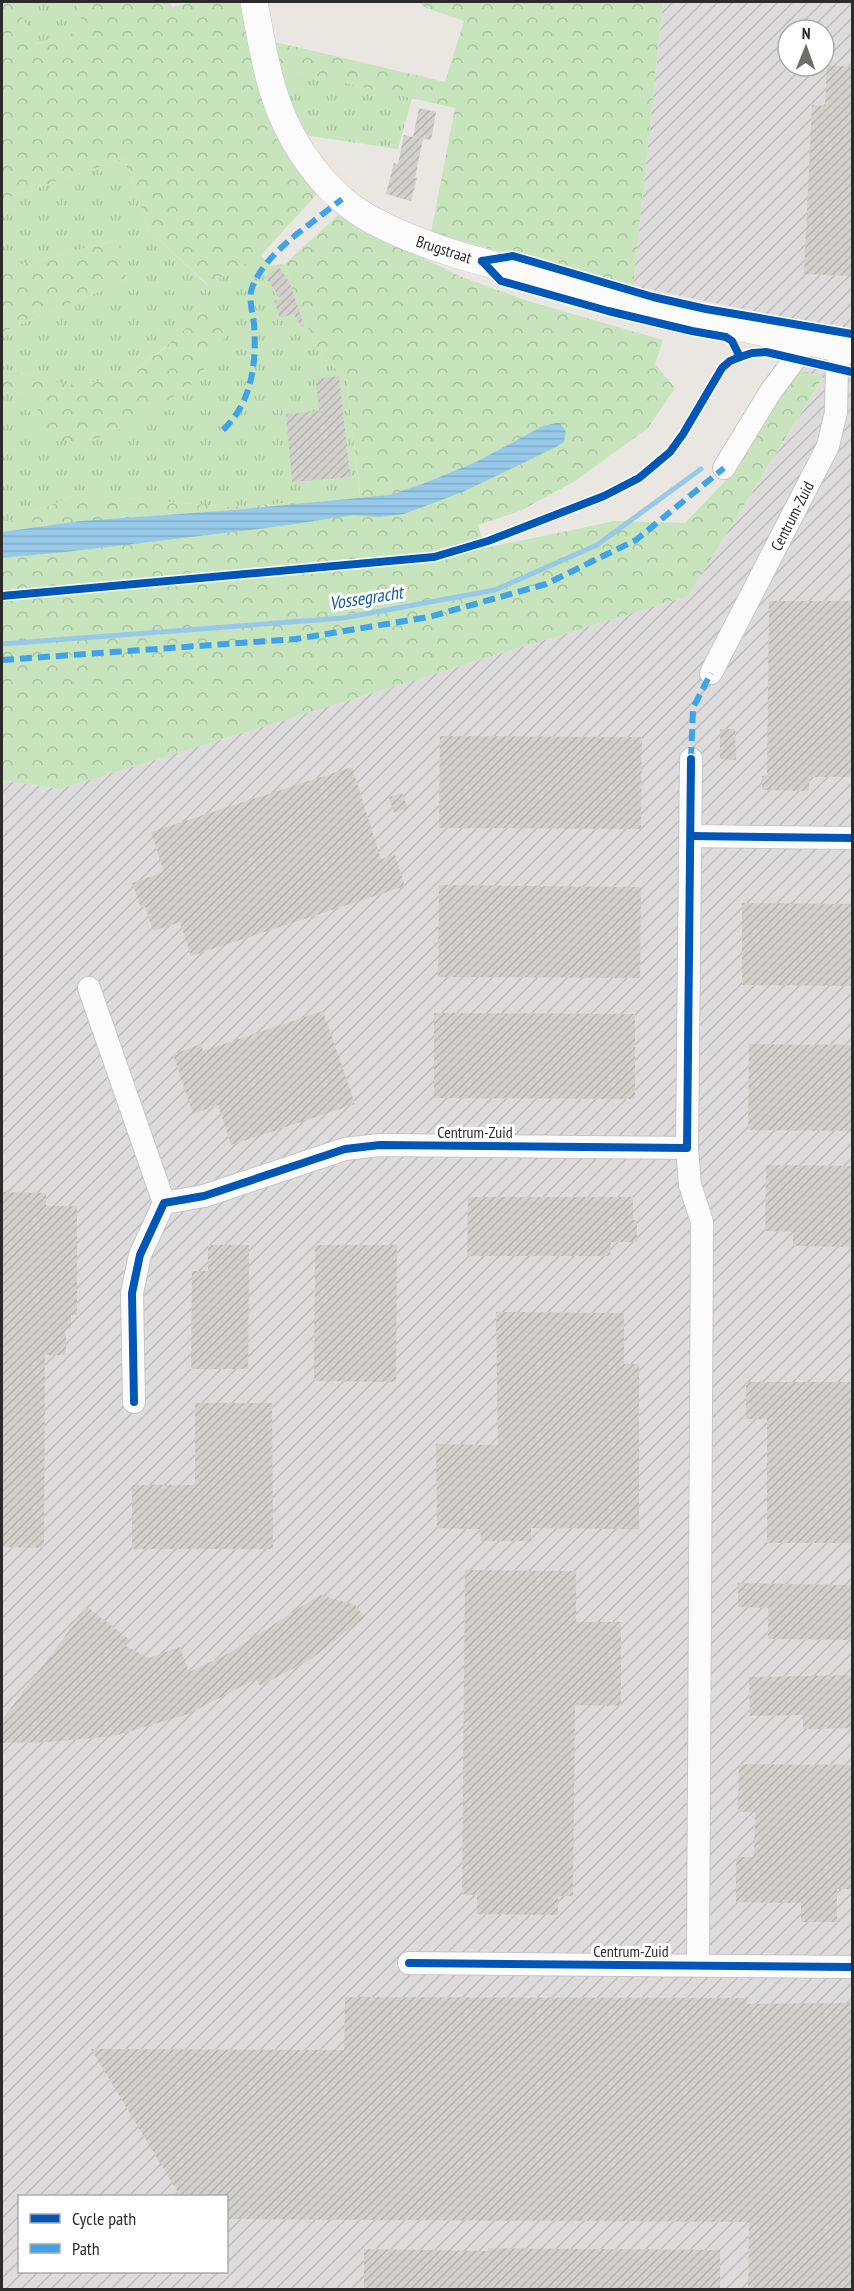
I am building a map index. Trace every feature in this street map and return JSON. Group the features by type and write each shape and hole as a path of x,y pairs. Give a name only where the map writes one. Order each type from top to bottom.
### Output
{"street":[{"name":"Brugstraat","path":"254,2 274,98 283,121 303,155 321,178 342,199 370,219 405,235 482,261 717,323 804,341"},
{"name":"Centrum-Zuid","path":"711,674 828,446 836,412 837,369 847,350 804,341"},
{"path":"724,468 771,391 795,359 804,341"},
{"path":"691,759 687,1148 690,1185 702,1222 698,1965"},
{"path":"692,836 852,838"},
{"path":"89,988 164,1203 140,1255 132,1293 134,1402"},
{"name":"Centrum-Zuid","path":"164,1203 204,1196 345,1149 380,1145 687,1148"},
{"name":"Centrum-Zuid","path":"409,1963 852,1967"}],"shaded area":[{"path":"663,2 852,2 852,2289 2,2290 2,780 60,789 688,596 823,378 796,369 820,325 633,286"}],"green space":[{"path":"2,2 16,2 35,44 84,30 76,2 170,2 172,7 193,2 242,2 318,193 261,255 208,285 149,230 124,158 2,200"},
{"path":"16,2 76,2 85,30 34,44"},
{"path":"418,2 663,2 633,286 431,233 455,108 275,67 271,41 445,82 464,21 426,8"},
{"path":"275,67 412,98 398,149 304,135"},
{"path":"124,158 149,230 207,285 261,255 270,266 285,264 295,300 321,357 346,377 360,494 288,503 228,507 78,494 14,520 2,522 2,388 38,397 58,441 82,441 107,436 158,407 227,335 227,322 218,309 127,375 105,381 67,385 2,369 2,332 127,280 117,240 2,269 2,200"},
{"path":"338,215 459,276 528,301 663,340 655,364 675,388 648,428 575,481 520,511 478,525 485,548 615,521 685,523 730,476 796,369 823,377 688,596 60,789 2,780 2,522 14,520 78,494 228,507 288,503 360,493 346,377 321,357 295,300 285,264"},
{"path":"118,240 127,280 2,332 2,269"},
{"path":"206,309 218,309 227,321 227,335 195,382 108,436 82,441 58,441 37,435 38,397 2,388 2,369 67,385 105,381 127,375 165,348"}],"water":[{"path":"560,423 566,432 564,442 558,446 465,491 404,514 379,517 354,515 274,527 2,558 2,532 81,521 222,511 390,495 478,461 543,426"}],"building":[{"path":"836,66 852,67 852,276 804,274 812,105 825,106 826,78 836,78"},
{"path":"419,108 436,112 431,140 413,137"},
{"path":"404,135 423,139 411,201 386,194 394,163 398,164"},
{"path":"279,267 290,283 304,325 302,327 293,314 280,318 274,301 281,299 265,277"},
{"path":"339,376 350,477 292,482 286,414 319,411 316,379"},
{"path":"769,601 852,601 852,777 809,777 809,791 762,790 762,776 767,776"},
{"path":"720,729 735,729 736,760 720,759"},
{"path":"440,736 642,737 641,829 439,828"},
{"path":"352,767 381,859 395,855 405,886 191,956 180,922 153,931 145,906 141,908 132,883 164,872 151,832"},
{"path":"402,793 408,808 394,813 389,797"},
{"path":"439,885 641,887 640,978 438,977"},
{"path":"742,903 852,904 852,986 742,985"},
{"path":"323,1011 355,1104 231,1145 218,1105 193,1114 173,1054 201,1044 203,1051"},
{"path":"434,1013 635,1014 635,1099 434,1098"},
{"path":"749,1044 852,1045 852,1131 748,1130"},
{"path":"766,1165 852,1166 852,1247 793,1246 793,1232 765,1231"},
{"path":"2,1192 46,1193 46,1206 77,1206 77,1315 71,1315 71,1328 66,1329 66,1355 45,1355 44,1548 2,1547"},
{"path":"468,1197 633,1197 633,1220 637,1220 637,1242 611,1242 610,1256 467,1256"},
{"path":"208,1245 249,1245 248,1369 191,1369 192,1271 208,1271"},
{"path":"315,1245 397,1245 396,1382 314,1381"},
{"path":"496,1312 624,1313 624,1364 639,1364 639,1529 531,1528 531,1541 481,1541 480,1529 437,1528 436,1444 498,1445"},
{"path":"746,1382 852,1382 852,1543 767,1543 767,1419 746,1419"},
{"path":"195,1403 272,1403 273,1549 132,1549 132,1485 195,1485"},
{"path":"465,1570 576,1571 576,1622 621,1622 621,1706 575,1705 573,1896 558,1896 558,1915 477,1914 477,1895 462,1894"},
{"path":"738,1583 852,1585 852,1640 768,1639 768,1608 738,1607"},
{"path":"320,1595 355,1605 365,1617 311,1659 260,1686 256,1679 188,1714 114,1736 48,1742 2,1743 2,1720 87,1607 129,1639 124,1645 149,1658 180,1647 189,1672 229,1653"},
{"path":"852,1675 852,1728 803,1729 803,1715 750,1716 749,1677"},
{"path":"739,1764 852,1765 852,1889 837,1889 837,1922 801,1922 801,1903 736,1902 736,1857 754,1857 755,1812 738,1812"},
{"path":"345,1997 747,1998 747,2004 852,2003 852,2289 748,2289 749,2222 228,2219 228,2195 179,2195 91,2049 344,2050"},
{"path":"488,2248 720,2250 720,2289 364,2289 364,2249 488,2251"}],"waterway":[{"name":"Vossegracht","path":"2,644 343,618 495,590 597,545 701,469"}],"marked path":[{"path":"223,430 240,407 250,381 255,353 250,296 258,275 267,262 291,239 342,199"},
{"path":"2,660 296,639 429,617 546,584 636,540 724,468"},
{"path":"691,759 693,708 711,673"}],"cycle path":[{"path":"482,261 513,256 653,297 706,309 852,334"},
{"path":"482,261 501,281 608,311 726,337 732,341 740,357"},
{"path":"2,596 434,557 488,541 604,496 639,478 670,452 722,368 730,361 752,353 766,352 852,372"},
{"path":"134,1402 132,1293 140,1255 164,1203 204,1196 345,1149 380,1145 687,1148 691,759"},
{"path":"691,836 852,838"},
{"path":"409,1963 852,1967"}]}
